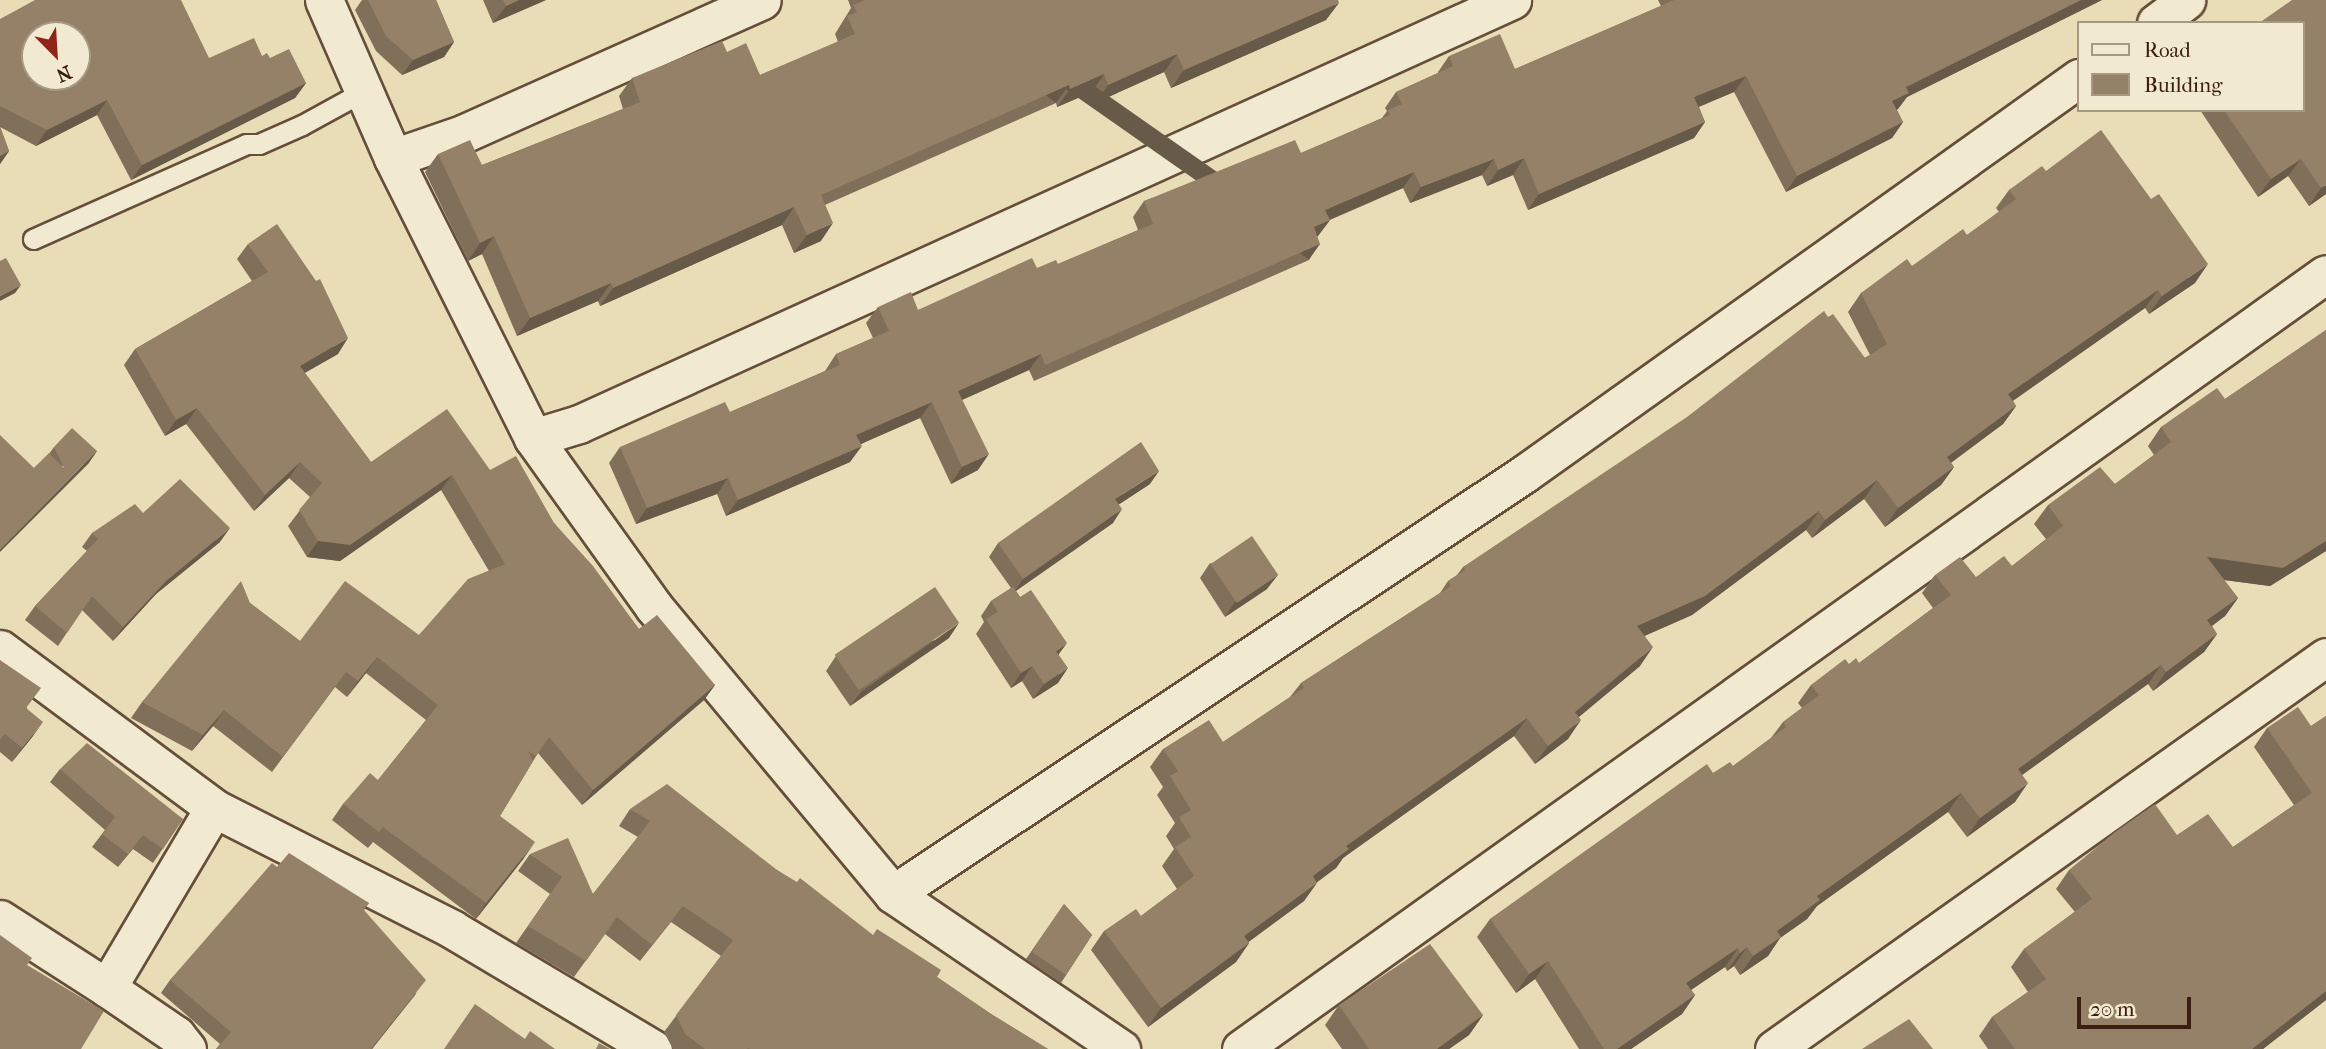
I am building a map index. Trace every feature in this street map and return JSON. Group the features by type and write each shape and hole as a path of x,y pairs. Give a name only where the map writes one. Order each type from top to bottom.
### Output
{"street":[{"path":"324,0 393,158 533,438 654,607 893,894 1121,1049"},
{"path":"393,158 465,133 762,0"},
{"path":"533,438 579,425 1512,0"},
{"path":"2159,21 2186,0"},
{"path":"893,894 1524,474 2078,79"},
{"path":"1241,1049 2326,274"},
{"path":"0,649 214,808 452,929 653,1049"},
{"path":"1774,1049 2326,657"},
{"path":"107,988 214,808"},
{"path":"0,919 176,1035 187,1049"}],"lane":[{"path":"33,239 246,144 259,144 296,128 364,91"}],"building":[{"path":"35,0 181,0 209,58 254,38 262,56 267,53 270,58 289,49 306,83 142,165 107,100 47,130 0,106 0,19"},
{"path":"368,0 436,0 454,42 413,60 386,36"},
{"path":"503,0 519,0 506,6"},
{"path":"865,0 1338,0 1339,3 1184,70 1177,54 1108,85 1104,74 1070,89 1069,85 821,195 833,223 807,235 794,207 613,288 611,283 530,318 494,236 480,243 438,154 470,140 482,165 519,151 640,102 632,78 722,41 727,52 746,43 760,75 855,34 847,16 857,12 853,5"},
{"path":"1674,0 2081,0 1906,87 1909,93 1892,101 1903,122 1797,176 1746,76 1694,97 1705,122 1539,194 1524,158 1498,170 1494,159 1421,187 1414,172 1325,210 1330,220 1314,227 1320,244 1045,365 1041,354 958,391 989,454 962,467 932,402 856,435 862,446 738,500 728,478 647,508 620,447 725,402 730,412 840,365 836,354 889,331 878,307 911,292 918,310 1032,258 1037,268 1056,260 1058,264 1153,224 1144,201 1295,140 1301,153 1390,115 1388,110 1402,104 1396,92 1453,66 1449,56 1500,34 1515,69"},
{"path":"2292,0 2326,0 2326,185 2321,188 2301,159 2271,179 2225,112 2305,112 2305,21 2262,21"},
{"path":"0,126 9,151 0,156"},
{"path":"2101,130 2151,199 2159,194 2208,264 2162,296 2158,290 2008,394 2016,406 1947,457 1954,467 1898,508 1877,480 1825,520 1819,511 1705,596 1637,626 1653,647 1575,712 1581,720 1548,746 1527,718 1346,846 1349,849 1313,876 1317,883 1244,936 1249,943 1161,1008 1104,931 1136,909 1141,916 1194,876 1175,847 1191,837 1179,817 1191,810 1170,776 1178,771 1163,749 1209,720 1223,742 1304,688 1301,683 1451,586 1448,581 1465,570 1463,567 1687,417 1824,311 1828,317 1833,314 1865,358 1887,344 1861,293 1907,259 1912,266 1963,229 1967,235 2016,199 2009,190 2042,166 2046,171"},
{"path":"277,224 316,281 320,279 348,338 300,366 371,462 447,409 490,470 516,456 554,523 593,566 639,629 657,615 715,685 593,790 549,737 536,756 528,751 533,761 500,816 535,842 486,903 383,827 379,832 343,804 370,773 378,780 438,705 377,657 358,681 346,672 283,757 224,710 203,735 142,702 241,581 250,603 300,641 345,581 419,635 468,579 505,564 452,475 350,545 318,541 299,510 322,483 300,462 265,495 197,408 176,420 135,349 268,272 248,244"},
{"path":"6,258 21,285 0,296 0,261"},
{"path":"2326,330 2326,541 2283,568 2207,557 2238,598 2207,620 2217,634 2166,672 2161,665 2018,769 2028,783 1980,818 1961,793 1817,896 1820,900 1777,931 1781,937 1753,956 1747,947 1740,953 1738,948 1686,983 1695,995 1617,1049 1604,1049 1548,961 1529,974 1490,919 1707,764 1713,773 1730,762 1733,766 1786,727 1783,722 1819,695 1811,685 1845,659 1849,664 1856,658 1859,663 1951,595 1935,575 1960,557 1976,577 2004,556 2012,566 2063,526 2048,505 2100,467 2115,484 2171,442 2161,427 2217,388 2225,399"},
{"path":"72,428 97,451 0,549 0,435 34,468 49,453 64,468 54,447"},
{"path":"1141,442 1159,471 1115,499 1122,509 1023,579 998,543"},
{"path":"180,479 230,528 166,581 123,627 92,596 67,633 35,606 98,539 92,533 135,504 143,513"},
{"path":"1252,536 1278,575 1237,603 1211,564"},
{"path":"935,587 959,623 859,690 835,655"},
{"path":"1013,587 1020,597 1031,590 1067,643 1056,651 1068,668 1044,684 1032,666 1021,673 986,619 998,612 991,601"},
{"path":"0,660 41,688 26,708 43,722 22,748 5,734 0,740"},
{"path":"2298,707 2311,726 2326,716 2326,991 2252,1049 2015,1049 1992,1017 2046,979 2024,949 2092,899 2069,870 2115,832 2155,804 2177,835 2208,814 2233,847 2312,793 2267,728"},
{"path":"87,743 183,819 163,849 143,835 128,854 102,834 115,817 60,769"},
{"path":"667,784 777,870 797,882 800,878 873,935 877,929 941,970 937,977 1048,1049 705,1049 685,1034 676,1015 733,940 683,906 652,945 617,917 586,961 528,926 562,877 530,854 568,838 593,894 650,821 630,809"},
{"path":"289,853 369,903 363,909 426,980 371,1049 216,1049 231,1032 170,980 272,863 277,867"},
{"path":"1064,904 1092,935 1066,975 1032,952"},
{"path":"0,935 32,958 27,965 104,1011 81,1049 0,1049"},
{"path":"1430,944 1483,1015 1437,1049 1369,1049 1339,1005"},
{"path":"475,1004 525,1039 530,1031 555,1049 444,1049"},
{"path":"1909,1019 1933,1049 1862,1049"},
{"path":"599,1043 610,1049 596,1049"}]}
